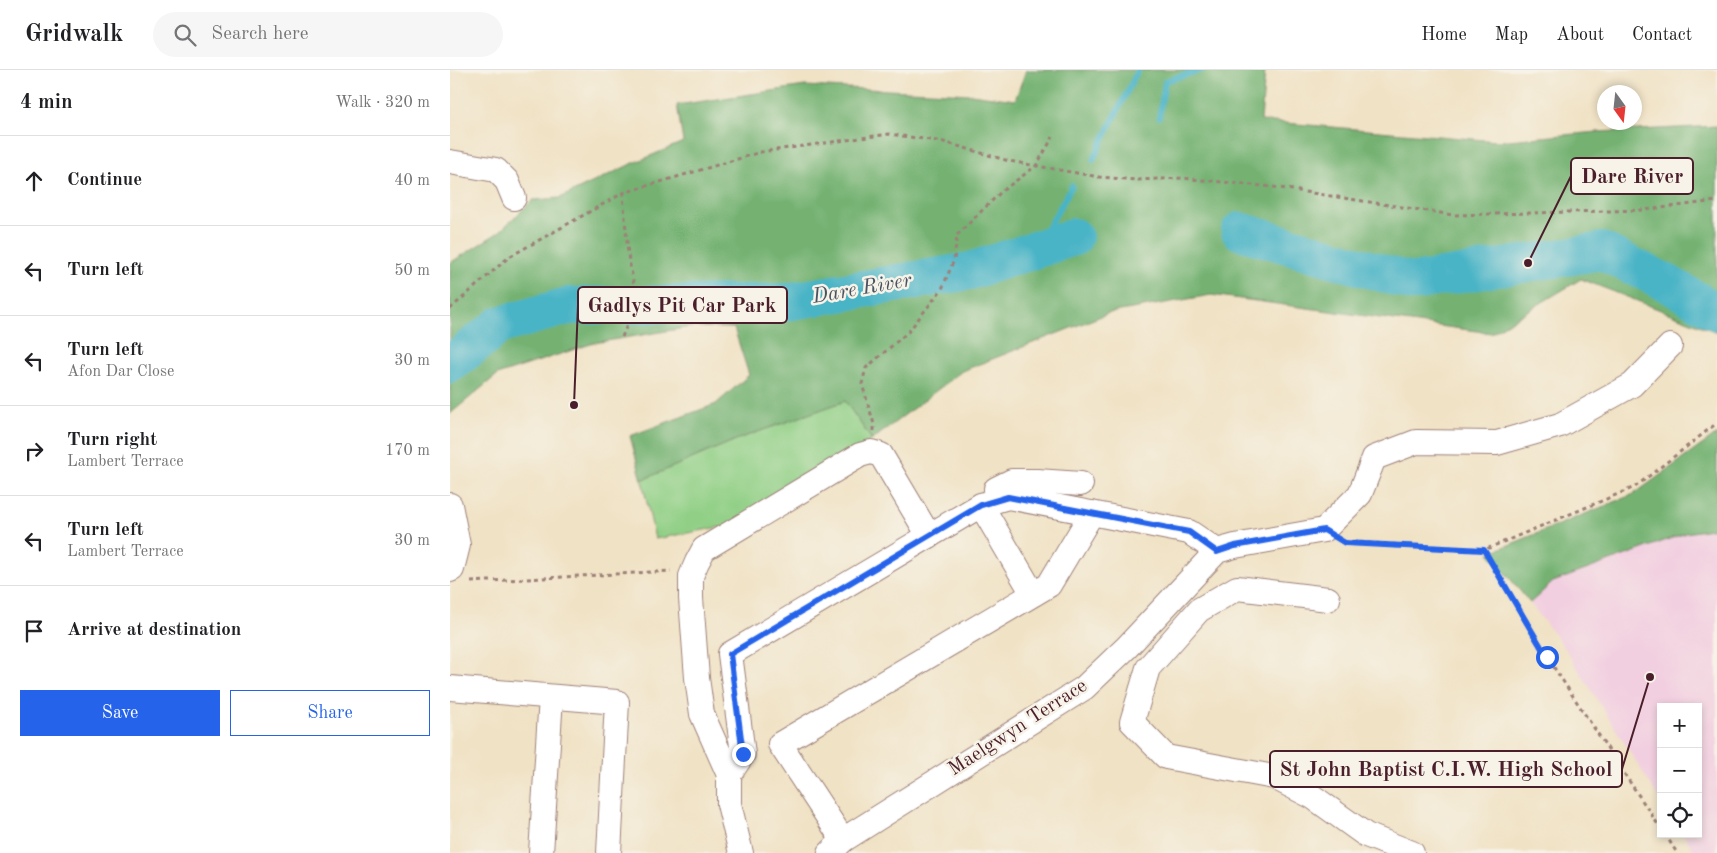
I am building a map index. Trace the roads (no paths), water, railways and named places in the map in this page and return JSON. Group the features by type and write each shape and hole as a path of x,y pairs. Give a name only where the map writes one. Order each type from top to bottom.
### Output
{"street":[{"path":"450,162 496,170 507,181 514,198"},
{"path":"729,775 743,754 730,654 989,503 1008,497 1092,513 1189,532 1226,549 1324,530 1360,494 1374,458 1416,442 1497,443 1560,425 1632,384 1670,346"},
{"path":"741,853 729,804 729,775 702,714 691,598 692,576 704,549 860,455 871,452 881,455 930,536"},
{"path":"989,503 996,489 1012,481 1037,480 1081,484"},
{"path":"989,503 1033,594"},
{"path":"450,505 458,545 452,569 460,576"},
{"path":"836,847 780,744 1049,585 1092,513"},
{"name":"Maelgwyn Terrace","path":"836,847 1084,688 1226,549"},
{"path":"1328,599 1236,588 1199,610 1148,668 1132,722 1166,757 1274,777 1313,797 1366,835 1412,853"},
{"path":"1127,647 1156,659"},
{"path":"450,688 617,702 609,853"},
{"path":"541,853 551,697"}],"waterway":[{"path":"1093,160 1138,70"},
{"path":"1159,117 1165,81 1202,70"},
{"path":"1036,249 1072,186"},
{"name":"Dare River","path":"1240,231 1412,282 1602,251 1665,282 1717,312"},
{"name":"Dare River","path":"450,364 500,325 568,306 786,302 970,271 1074,237"}],"place":[{"name":"Dare River","path":"1528,263"},
{"name":"Gadlys Pit Car Park","path":"574,405"},
{"name":"St John Baptist C.I.W. High School","path":"1650,677"}]}
